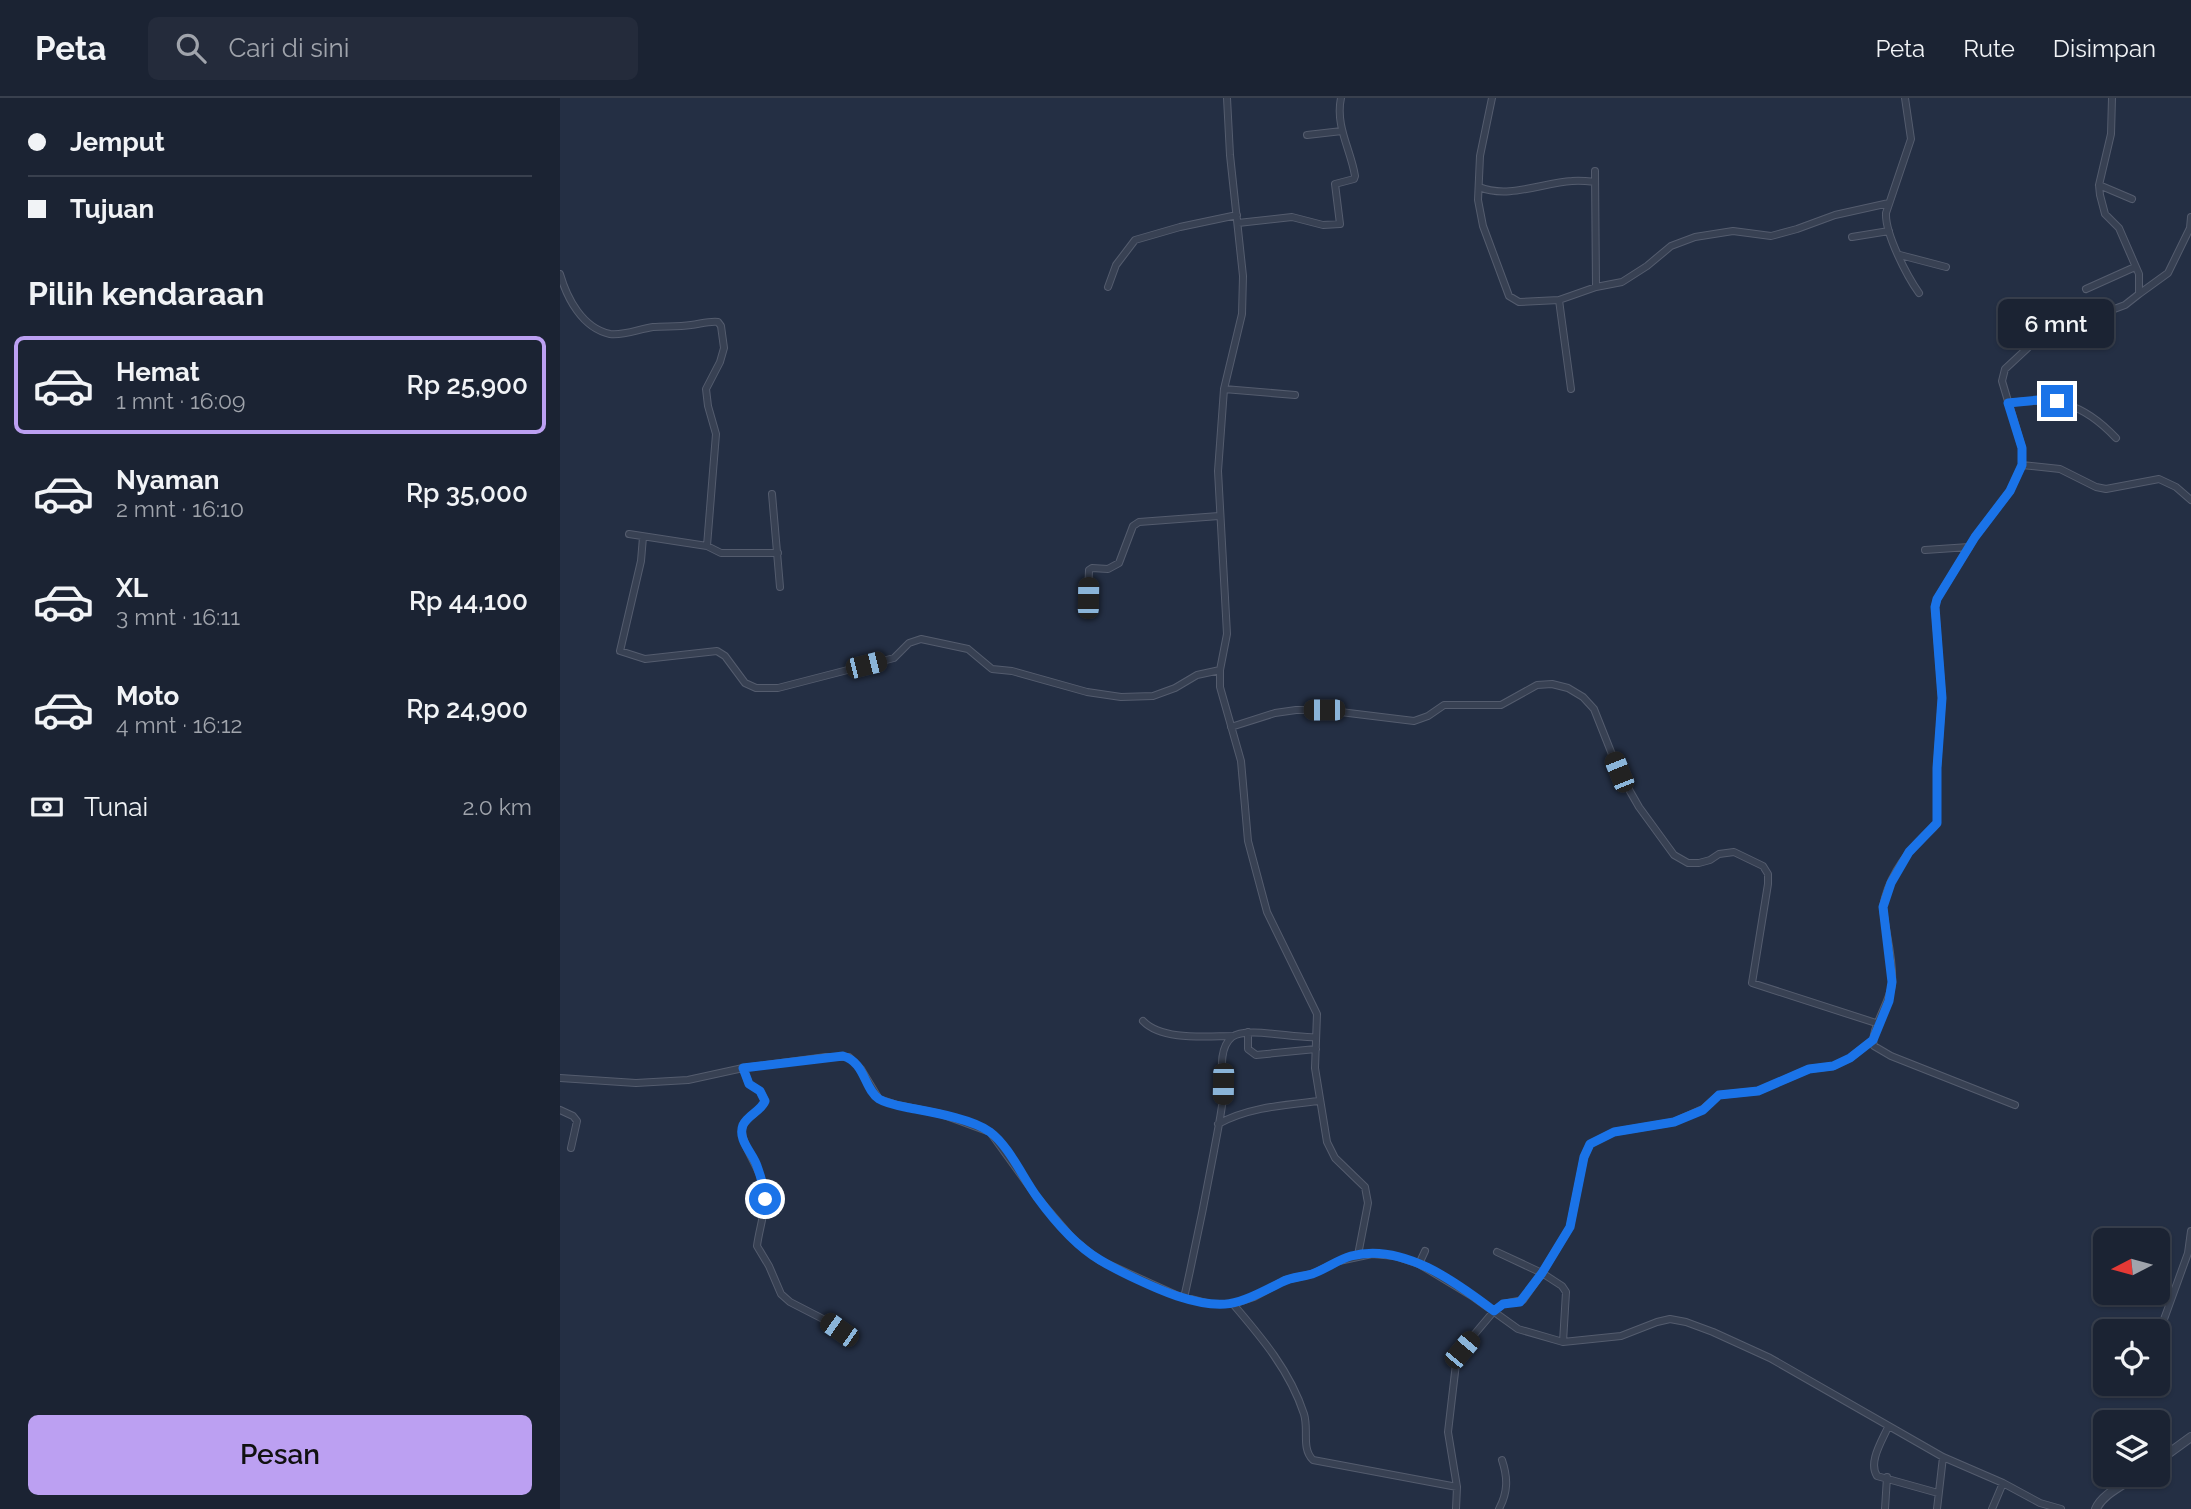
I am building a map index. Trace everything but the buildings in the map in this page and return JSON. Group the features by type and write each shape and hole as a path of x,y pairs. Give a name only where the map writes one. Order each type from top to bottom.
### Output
{"street":[{"path":"1227,98 1244,276 1242,314 1224,388 1218,471 1227,634 1220,670 1220,687 1241,761 1248,841 1256,875 1267,912 1315,1008 1318,1020 1315,1068 1326,1142 1340,1164 1365,1187 1368,1203 1358,1255"},
{"path":"1108,287 1116,265 1135,240 1180,226 1237,219 1292,217 1323,225 1340,224 1335,184 1354,179 1355,176 1342,131 1339,110 1341,98"},
{"path":"1492,98 1480,156 1478,201 1483,226 1509,296 1519,302 1559,300 1596,287 1622,282 1647,267 1671,246 1695,237 1733,231 1771,236 1835,215 1889,203"},
{"path":"1905,98 1912,133 1885,222 1919,293"},
{"path":"2112,98 2111,134 2099,185 2105,214 2119,228 2139,274 2139,294"},
{"path":"1307,135 1342,131"},
{"path":"1595,171 1596,287"},
{"path":"1479,187 1490,191 1523,190 1574,180 1595,182"},
{"path":"2099,185 2132,199"},
{"path":"2015,1105 1891,1056 1874,1046 1873,1040 1889,1001 1892,982 1883,907 1885,895 1909,852 1937,823 1937,768 1942,698 1935,607 1937,599 1969,547 2010,491 2022,465 2022,448 2002,381 2008,364 2055,331 2125,305 2168,273 2190,228 2191,217"},
{"path":"1852,237 1889,231"},
{"path":"1900,255 1946,267"},
{"path":"2086,289 2136,267"},
{"path":"560,274 571,304 584,319 601,331 611,334 711,321 718,322 721,326 724,348 706,389 716,433 707,546"},
{"path":"1559,300 1571,389"},
{"path":"1224,388 1295,395"},
{"path":"2008,403 2038,400 2071,405 2098,419 2116,438"},
{"path":"2022,465 2060,469 2096,487 2106,489 2159,479 2176,487 2191,500"},
{"path":"772,494 780,587"},
{"path":"1088,598 1089,570 1108,569 1119,563 1133,526 1139,522 1219,516"},
{"path":"629,534 707,546 721,553 778,553"},
{"path":"643,537 641,561 620,651 645,659 717,651 725,656 745,683 756,688 778,688 894,658 909,643 921,639 968,649 992,669 1012,671 1087,692 1121,697 1153,696 1175,688 1197,675 1220,670"},
{"path":"1925,550 1969,547"},
{"path":"1231,727 1275,713 1296,710 1324,710 1414,721 1428,716 1444,705 1501,705 1537,685 1552,684 1568,688 1583,697 1594,709 1619,772 1639,807 1674,855 1688,863 1699,863 1719,854 1734,852 1763,866 1768,874 1752,983 1879,1024"},
{"path":"1143,1021 1149,1028 1162,1032 1196,1036 1233,1036 1248,1032 1316,1037"},
{"path":"1248,1032 1248,1049 1256,1055 1315,1049"},
{"path":"1184,1298 1219,1124 1223,1098 1223,1052 1233,1036"},
{"path":"1456,1509 1457,1487 1448,1432 1457,1355 1494,1311 1503,1304 1522,1300 1542,1273 1570,1227 1584,1157 1590,1144 1614,1132 1674,1122 1703,1110 1719,1095 1758,1091 1809,1069 1833,1066 1850,1058 1873,1040"},
{"path":"560,1078 636,1083 688,1080 743,1068 826,1057 849,1057 861,1069 879,1098 897,1105 941,1114 990,1132 1037,1197 1073,1238 1099,1260 1184,1298 1211,1304 1233,1304 1254,1297 1285,1280 1312,1274 1358,1255 1395,1256 1419,1264 1518,1329 1563,1342 1621,1336 1657,1322 1686,1322 1770,1359 1943,1457 2003,1483 2040,1503 2061,1509"},
{"path":"743,1068 749,1084 760,1091 765,1101 763,1107 745,1122 742,1130 745,1145 758,1167 765,1199 765,1213 757,1246 781,1294 839,1330"},
{"path":"1219,1124 1231,1117 1268,1107 1319,1101"},
{"path":"560,1110 577,1121 572,1148"},
{"path":"2163,1319 2188,1253 2191,1231"},
{"path":"1419,1264 1425,1251"},
{"path":"1497,1252 1542,1273 1562,1286 1566,1292 1563,1342"},
{"path":"1233,1304 1274,1352 1284,1370 1304,1415 1306,1448 1313,1460 1457,1487"},
{"path":"1888,1427 1873,1465 1877,1476 1938,1493"},
{"path":"2170,1452 2191,1437"},
{"path":"1937,1509 1943,1457"},
{"path":"1499,1509 1508,1477 1502,1460"},
{"path":"1885,1509 1887,1477"},
{"path":"1992,1509 2003,1483"},
{"path":"2096,1509 2102,1497 2121,1487"}],"route":[{"path":"765,1199 758,1167 745,1145 742,1130 745,1122 763,1107 765,1101 760,1091 749,1084 743,1068 843,1056 849,1057 861,1069 879,1098 897,1105 941,1114 990,1132 1002,1145 1037,1197 1073,1238 1099,1260 1176,1295 1211,1304 1233,1304 1254,1297 1285,1280 1312,1274 1350,1256 1372,1254 1395,1256 1419,1264 1494,1311 1503,1304 1520,1302 1542,1273 1570,1227 1580,1172 1590,1144 1614,1132 1674,1122 1703,1110 1719,1095 1758,1091 1809,1069 1833,1066 1850,1058 1873,1040 1889,1001 1892,982 1883,907 1885,895 1909,852 1923,836 1935,828 1938,818 1937,768 1942,698 1935,614 1937,599 1975,537 2010,491 2022,465 2020,438 2008,403 2057,401"}]}
